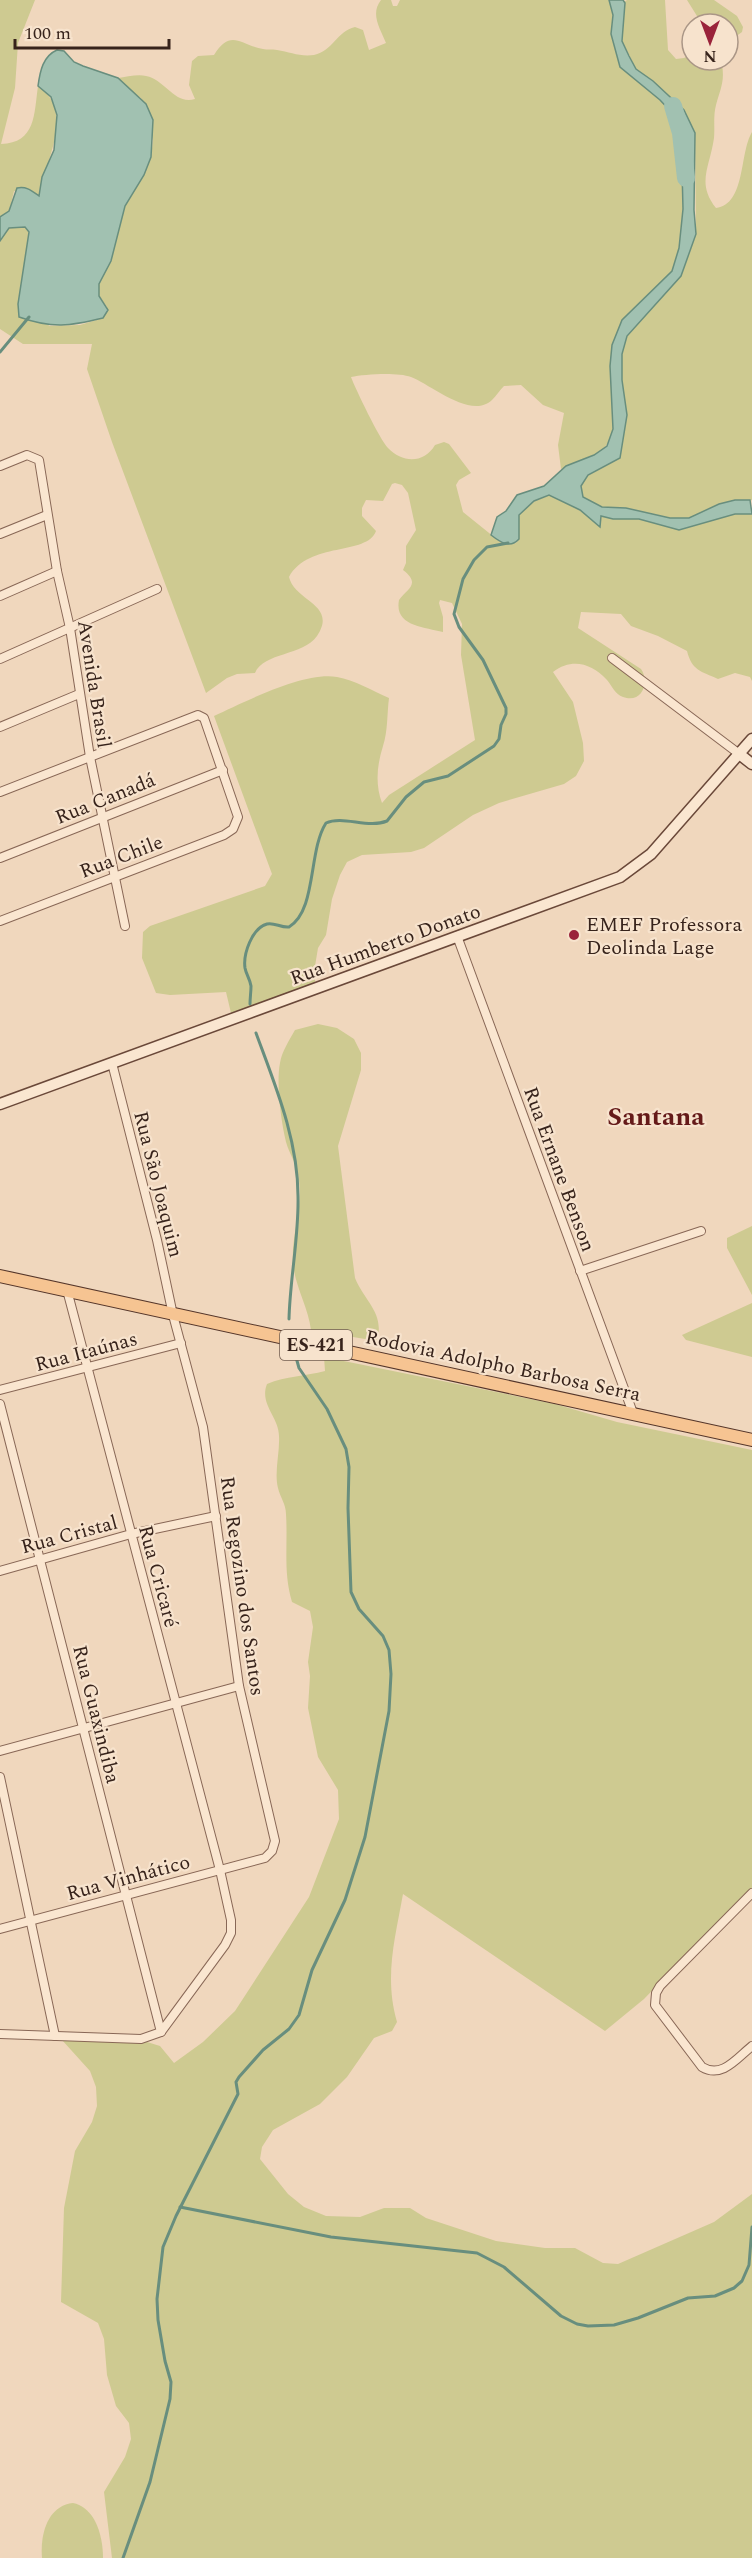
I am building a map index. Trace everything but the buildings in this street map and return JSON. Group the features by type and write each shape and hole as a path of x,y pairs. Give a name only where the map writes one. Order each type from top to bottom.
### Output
{"main road":[{"name":"Rua Humberto Donato","path":"0,1104 608,883 634,869 651,854 752,739"},
{"path":"738,753 752,764"},
{"name":"Rodovia Adolpho Barbosa Serra","path":"0,1276 752,1440"}],"street":[{"name":"Avenida Brasil","path":"0,466 27,455 39,460 57,571 70,628 90,757 125,926"},
{"path":"0,534 47,515"},
{"path":"0,596 57,571"},
{"path":"0,659 158,589"},
{"path":"612,657 738,753"},
{"path":"0,727 79,694"},
{"path":"0,792 198,715 204,718 223,770"},
{"name":"Rua Chile","path":"0,921 224,835 237,823 237,808 223,770"},
{"name":"Rua Canadá","path":"0,858 223,770"},
{"name":"Rua Ernane Benson","path":"457,936 633,1413"},
{"name":"Rua São Joaquim","path":"112,1063 173,1315"},
{"path":"580,1271 700,1231"},
{"name":"Rua Cricaré","path":"67,1290 231,1920 231,1933 225,1946 161,2032"},
{"name":"Rua Regozino dos Santos","path":"173,1315 203,1427 239,1686 275,1841 273,1851 265,1858"},
{"name":"Rua Itaúnas","path":"0,1390 181,1343"},
{"name":"Rua Guaxindiba","path":"0,1404 161,2032"},
{"name":"Rua Cristal","path":"0,1570 131,1534 216,1515"},
{"path":"0,1751 239,1686"},
{"path":"0,1777 55,2036"},
{"name":"Rua Vinhático","path":"0,1929 265,1858"},
{"path":"752,1893 660,1986 655,1999 655,2005 702,2067 708,2070 719,2071 752,2046"},
{"path":"0,2034 141,2039 161,2032"}],"shaded area":[{"path":"0,0 35,0 18,43 15,88 1,144 12,142 27,133 34,116 38,86 49,97 55,109 57,123 39,196 14,191 9,212 0,217"},
{"path":"381,0 391,0 393,6 397,6 400,0 609,0 613,15 611,34 620,67 660,100 673,114 681,130 683,209 679,248 672,271 622,320 612,400 613,429 610,440 602,451 561,469 558,445 564,413 543,405 521,385 504,386 492,400 483,405 473,406 451,399 405,375 381,374 351,377 374,425 388,448 406,459 425,456 435,445 444,442 449,444 471,473 459,480 456,485 463,512 506,544 516,543 519,539 519,515 534,501 549,495 580,510 600,526 601,516 613,519 639,519 665,526 735,514 752,514 752,681 750,677 735,673 718,679 702,672 692,663 687,651 658,636 631,626 621,614 581,612 578,628 641,669 645,680 639,695 630,698 618,694 601,674 588,666 567,665 553,672 573,702 583,743 584,761 576,776 564,784 499,803 473,815 424,848 411,852 362,855 347,862 332,899 326,935 318,948 315,984 231,1013 226,992 170,995 156,993 142,958 143,932 150,926 265,886 272,874 214,716 275,689 324,676 350,681 389,698 386,734 378,774 378,789 382,803 389,795 475,740 461,655 462,624 452,603 440,600 443,632 419,627 401,615 399,600 412,582 403,570 406,563 406,546 416,530 408,493 402,485 395,483 392,484 383,501 366,500 362,508 362,516 376,531 370,539 361,544 310,558 298,566 289,577 299,592 319,610 322,625 317,636 303,647 267,661 255,673 237,674 227,678 206,693 87,369 92,344 23,344 0,329 0,241 9,228 26,227 29,233 26,256 49,326 80,325 103,318 107,307 99,296 99,284 125,206 144,175 151,157 153,140 141,98 118,78 136,75 153,78 176,95 188,100 195,99 189,85 192,61 198,56 214,55 220,47 231,40 265,49 314,55 326,50 344,32 355,27 363,30 369,50 386,43 376,16"},
{"path":"609,0 623,0 625,3 622,41 636,69 653,81 684,110 695,133 696,234 681,276 627,336 622,354 622,380 627,415 620,458 588,475 581,486 583,497 602,507 626,508 670,518 689,518 719,504 735,500 750,500 752,514 735,514 679,530 639,519 613,519 601,516 600,527 580,510 549,495 534,501 519,515 519,539 509,544 491,535 497,517 506,511 517,495 544,486 566,466 594,455 607,446 613,429 610,366 612,345 622,320 672,271 679,248 683,209 681,130 673,114 660,100 620,67 611,34 613,15"},
{"path":"627,0 665,0 668,50 676,59 680,58 680,72 723,72 715,109 714,138 706,174 707,191 716,208 726,204 737,188 752,132 752,500 689,518 670,518 626,508 602,507 583,497 581,486 588,475 620,458 622,354 627,335 681,276 696,234 695,133 653,81 636,69 622,41 624,2"},
{"path":"687,0 714,0 731,12 694,12"},
{"path":"57,50 64,51 74,62 118,78 146,104 153,120 151,157 144,175 125,206 111,261 99,284 99,296 108,310 103,318 81,323 52,325 19,317 18,304 29,232 25,227 9,228 0,241 0,217 9,211 17,188 27,188 39,196 42,177 54,150 57,115 51,97 38,86 45,60"},
{"path":"318,1024 337,1028 354,1039 361,1053 361,1070 338,1146 355,1278 376,1315 379,1331 377,1341 311,1330 294,1272 293,1253 300,1191 297,1169 286,1142 282,1124 279,1071 282,1054 295,1030"},
{"path":"752,1226 752,1295 727,1248 727,1238"},
{"path":"752,1303 752,1357 686,1340 682,1335"},
{"path":"324,1357 555,1404 617,1422 752,1450 752,1888 644,1999 605,2031 403,1894 391,1974 393,2005 397,2022 392,2031 374,2038 347,2077 320,2104 273,2130 262,2147 260,2159 288,2194 304,2207 326,2216 360,2217 384,2208 410,2208 426,2218 496,2241 545,2248 575,2248 603,2263 618,2264 714,2222 752,2194 752,2558 112,2558 104,2492 125,2457 131,2439 129,2423 116,2406 107,2375 104,2339 98,2323 61,2302 64,2208 75,2151 92,2122 97,2106 96,2087 90,2071 62,2040 147,2042 160,2046 174,2063 203,2042 235,2011 309,1897 339,1819 338,1790 318,1757 308,1708 310,1676 308,1662 313,1627 310,1611 292,1602 289,1591 286,1510 277,1482 279,1436 267,1404 265,1391 267,1384 274,1381 325,1371"},
{"path":"73,2503 81,2506 93,2517 102,2541 103,2558 42,2558 42,2540 47,2523 57,2510"}],"waterway":[{"path":"673,106 681,133 686,178"},
{"path":"0,352 29,317"},
{"path":"250,1004 251,986 245,962 247,949 253,936 262,926 275,924 289,927 298,919 304,908 320,835 326,823 340,820 372,824 387,821 406,797 424,782 448,776 494,746 499,739 506,708 483,660 459,627 454,614 463,579 474,560 487,547 508,543"},
{"path":"256,1033 290,1133 297,1175 297,1227 289,1319"},
{"path":"123,2558 150,2482 170,2399 171,2382 158,2320 157,2299 163,2247 176,2216 238,2094 236,2082 263,2050 289,2029 299,2015 312,1970 345,1900 365,1837 389,1711 391,1674 389,1650 383,1636 359,1609 351,1592 349,1467 346,1449 327,1409 299,1368 294,1350"},
{"path":"180,2207 331,2237 477,2253 504,2267 561,2316 577,2324 588,2326 614,2325 688,2298 715,2296 734,2288 742,2281 749,2265 752,2227"}],"place":[{"name":"EMEF Professora Deolinda Lage","path":"574,935"}],"district":[{"name":"Santana","path":"656,1116"}]}
